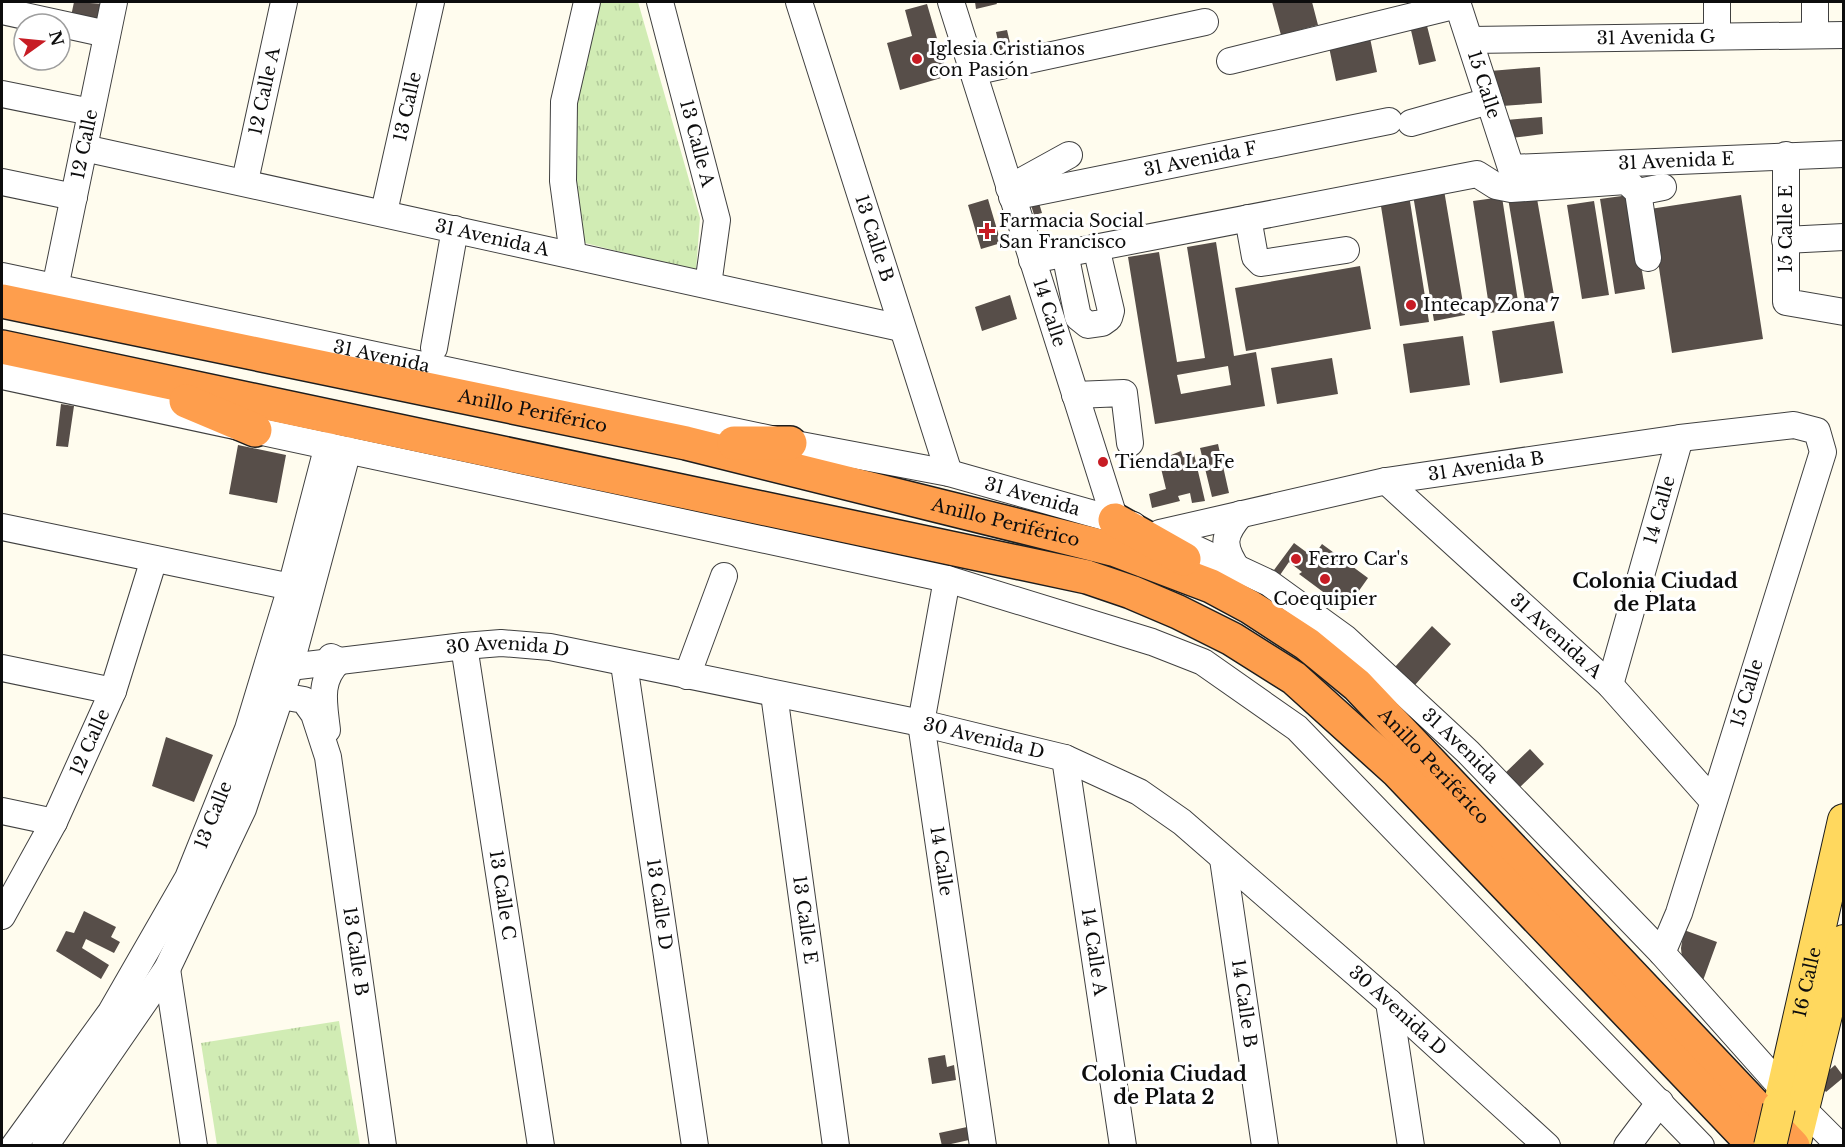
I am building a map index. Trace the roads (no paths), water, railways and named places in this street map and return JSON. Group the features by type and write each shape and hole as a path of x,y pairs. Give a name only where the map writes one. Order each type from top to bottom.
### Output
{"highway":[{"name":"Anillo Periférico","path":"2,301 686,443 1224,578 1357,685 1792,1120"},
{"name":"Anillo Periférico","path":"2,347 1087,577 1178,612 1232,639 1294,678 1398,772 1755,1146"},
{"path":"112,371 255,430"},
{"path":"686,443 789,443"},
{"path":"1115,520 1224,578"}],"main road":[{"name":"16 Calle","path":"1792,1120 1844,820"},
{"name":"16 Calle","path":"1770,1146 1792,1120 1842,960"}],"street":[{"name":"12 Calle","path":"55,288 114,2"},
{"name":"12 Calle A","path":"245,181 284,2"},
{"name":"13 Calle","path":"384,212 431,2"},
{"path":"573,255 563,180 564,102 587,2"},
{"name":"13 Calle A","path":"660,2 717,220 708,285"},
{"name":"13 Calle B","path":"799,2 949,474"},
{"name":"14 Calle","path":"951,2 1115,520"},
{"path":"1717,2 1717,36"},
{"path":"1815,2 1815,35"},
{"path":"1230,61 1457,3"},
{"name":"15 Calle","path":"1457,3 1511,168"},
{"path":"2,11 107,34"},
{"path":"973,72 1205,22"},
{"name":"31 Avenida G","path":"1470,40 1844,34"},
{"path":"2,94 91,112"},
{"name":"31 Avenida F","path":"1010,192 1400,122 1489,101"},
{"name":"31 Avenida A","path":"84,148 245,181 455,230 901,328"},
{"name":"31 Avenida E","path":"1511,168 1844,154"},
{"path":"1010,192 1069,155"},
{"name":"15 Calle E","path":"1786,155 1786,302 1844,312"},
{"path":"1032,260 1477,174 1496,186 1511,189 1626,181 1638,192 1648,258"},
{"path":"2,182 74,196"},
{"path":"1638,192 1663,187"},
{"path":"1248,218 1255,257 1261,263 1346,250"},
{"path":"434,348 455,230"},
{"path":"1785,240 1844,237"},
{"path":"1065,253 1078,317 1088,325 1102,323 1109,318 1111,311 1096,247"},
{"name":"31 Avenida","path":"2,276 789,443 949,474 1160,533 1224,578 1269,584 1345,638 1468,752 1662,953 1792,1120 1840,1146"},
{"path":"2,376 946,579 1152,642 1203,662 1298,728 1701,1146"},
{"path":"1075,395 1124,393 1130,443"},
{"name":"31 Avenida B","path":"1160,533 1386,481 1680,438 1794,425 1817,431"},
{"name":"15 Calle","path":"1662,953 1679,913 1823,452 1817,431"},
{"name":"14 Calle","path":"1610,685 1680,438"},
{"name":"13 Calle","path":"14,1146 111,1012 188,878 248,729 291,587 338,448"},
{"name":"13 Calle","path":"45,1146 167,969 243,809 290,667 306,607 338,448"},
{"name":"31 Avenida A","path":"1386,481 1610,685 1713,801"},
{"path":"1224,578 1227,532 1241,513"},
{"path":"2,527 291,587"},
{"name":"12 Calle","path":"2,916 54,822 112,691 154,559"},
{"path":"687,676 724,576"},
{"name":"14 Calle","path":"946,579 921,723 983,1146"},
{"path":"306,607 310,641 320,652 339,661"},
{"name":"30 Avenida D","path":"290,667 501,643 550,647 624,664 921,723 1065,758 1139,792 1182,822 1389,1002 1547,1146"},
{"name":"13 Calle C","path":"464,646 541,1146"},
{"name":"13 Calle B","path":"339,661 329,671 324,684 328,757 383,1146"},
{"name":"13 Calle D","path":"624,664 695,1146"},
{"path":"2,668 112,691"},
{"name":"13 Calle E","path":"774,694 836,1146"},
{"name":"13 Calle B","path":"280,696 304,700 314,714 328,757"},
{"name":"14 Calle A","path":"1065,758 1123,1146"},
{"path":"2,811 54,822"},
{"name":"14 Calle B","path":"1223,859 1265,1146"},
{"path":"167,969 194,1146"},
{"path":"1389,1002 1411,1146"},
{"path":"1627,1146 1660,1102"}],"place":[{"name":"Iglesia Cristianos con Pasión","path":"917,59"},
{"name":"Farmacia Social San Francisco","path":"987,231"},
{"name":"Intecap Zona 7","path":"1411,305"},
{"name":"Tienda La Fe","path":"1103,462"},
{"name":"Ferro Car's","path":"1296,559"},
{"name":"Coequipier","path":"1325,579"}],"district":[{"name":"Colonia Ciudad de Plata","path":"1655,592"},
{"name":"Colonia Ciudad de Plata 2","path":"1164,1086"}]}
